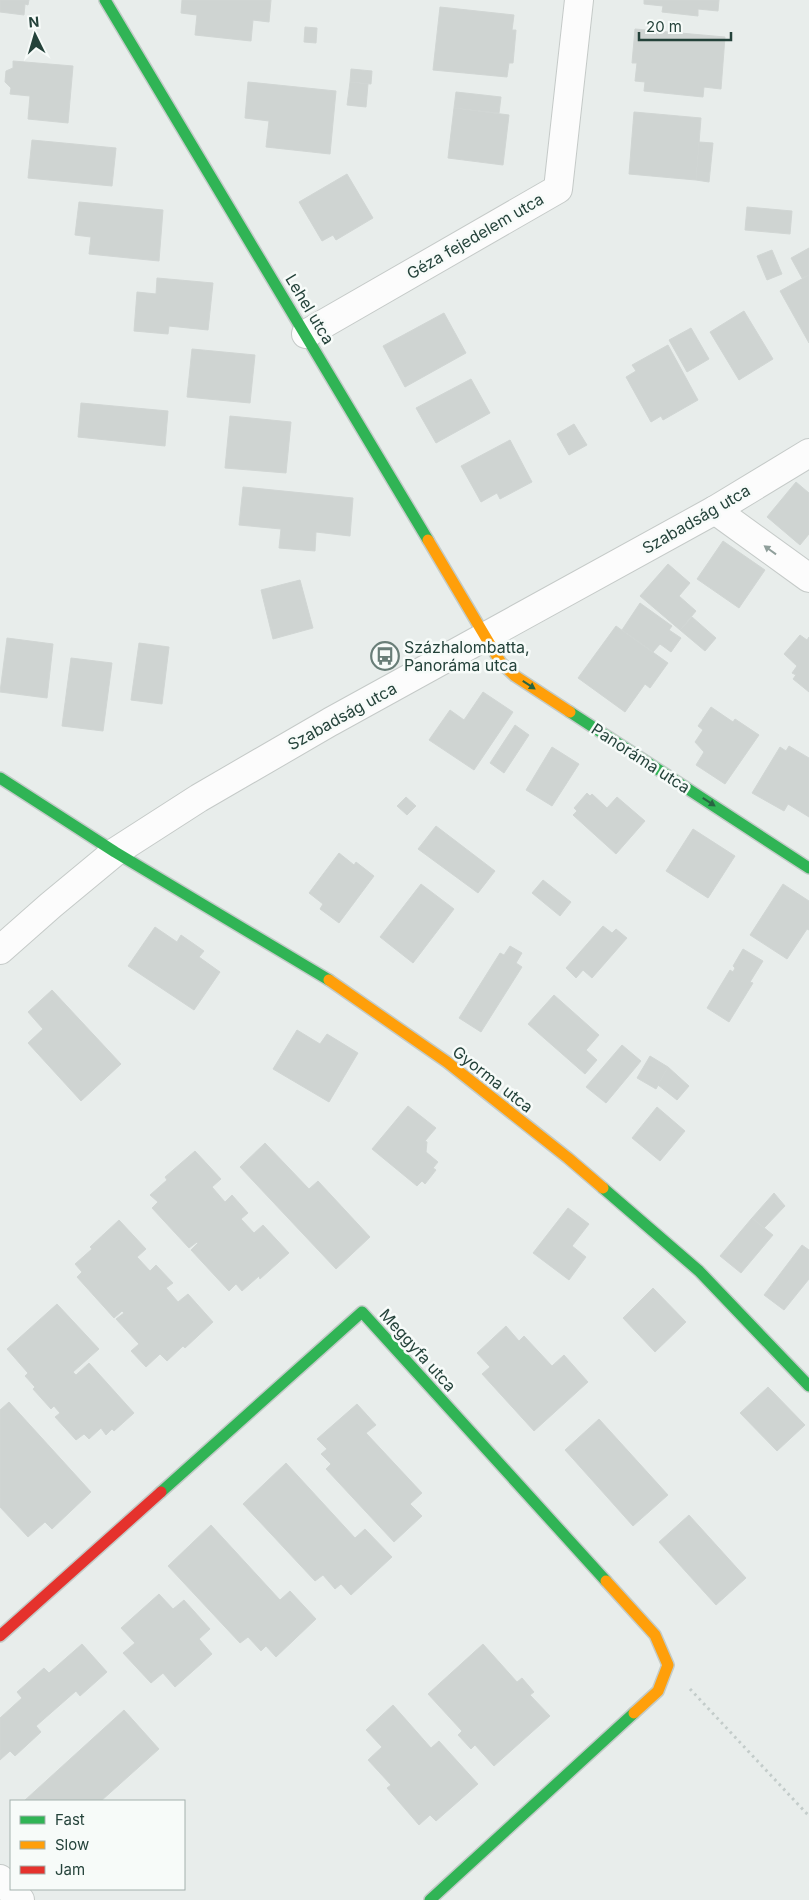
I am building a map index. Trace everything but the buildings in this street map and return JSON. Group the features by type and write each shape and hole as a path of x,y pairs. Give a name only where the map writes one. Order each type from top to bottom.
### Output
{"street":[{"name":"Lehel utca","path":"105,0 306,334 485,637"},
{"name":"Géza fejedelem utca","path":"306,334 558,189 579,0"},
{"name":"Szabadság utca","path":"0,950 115,852 199,798 330,722 715,510 809,453"},
{"path":"715,510 809,578"},
{"name":"Panoráma utca","path":"485,637 501,663 515,676 809,868"},
{"name":"Gyorma utca","path":"0,778 115,852 343,988 446,1062 568,1158 699,1272 809,1386"},
{"name":"Meggyfa utca","path":"0,1636 362,1312 655,1635 668,1665"},
{"path":"430,1900 658,1691 668,1665"},
{"path":"0,1878 10,1889"},
{"path":"11,1890 20,1900"}],"path":[{"path":"668,1665 809,1816"}],"traffic: fast":[{"path":"105,0 428,540"},
{"path":"570,712 809,868"},
{"path":"0,778 115,852 329,980"},
{"path":"603,1188 699,1271 809,1386"},
{"path":"161,1492 362,1312 606,1581"},
{"path":"430,1900 634,1713"}],"traffic: slow":[{"path":"428,540 501,663 515,676 570,712"},
{"path":"329,980 447,1062 603,1188"},
{"path":"606,1581 655,1635 668,1665 658,1691 634,1713"}],"traffic: jam":[{"path":"0,1636 161,1492"}],"place":[{"name":"Százhalombatta, Panoráma utca","path":"385,656"}]}
